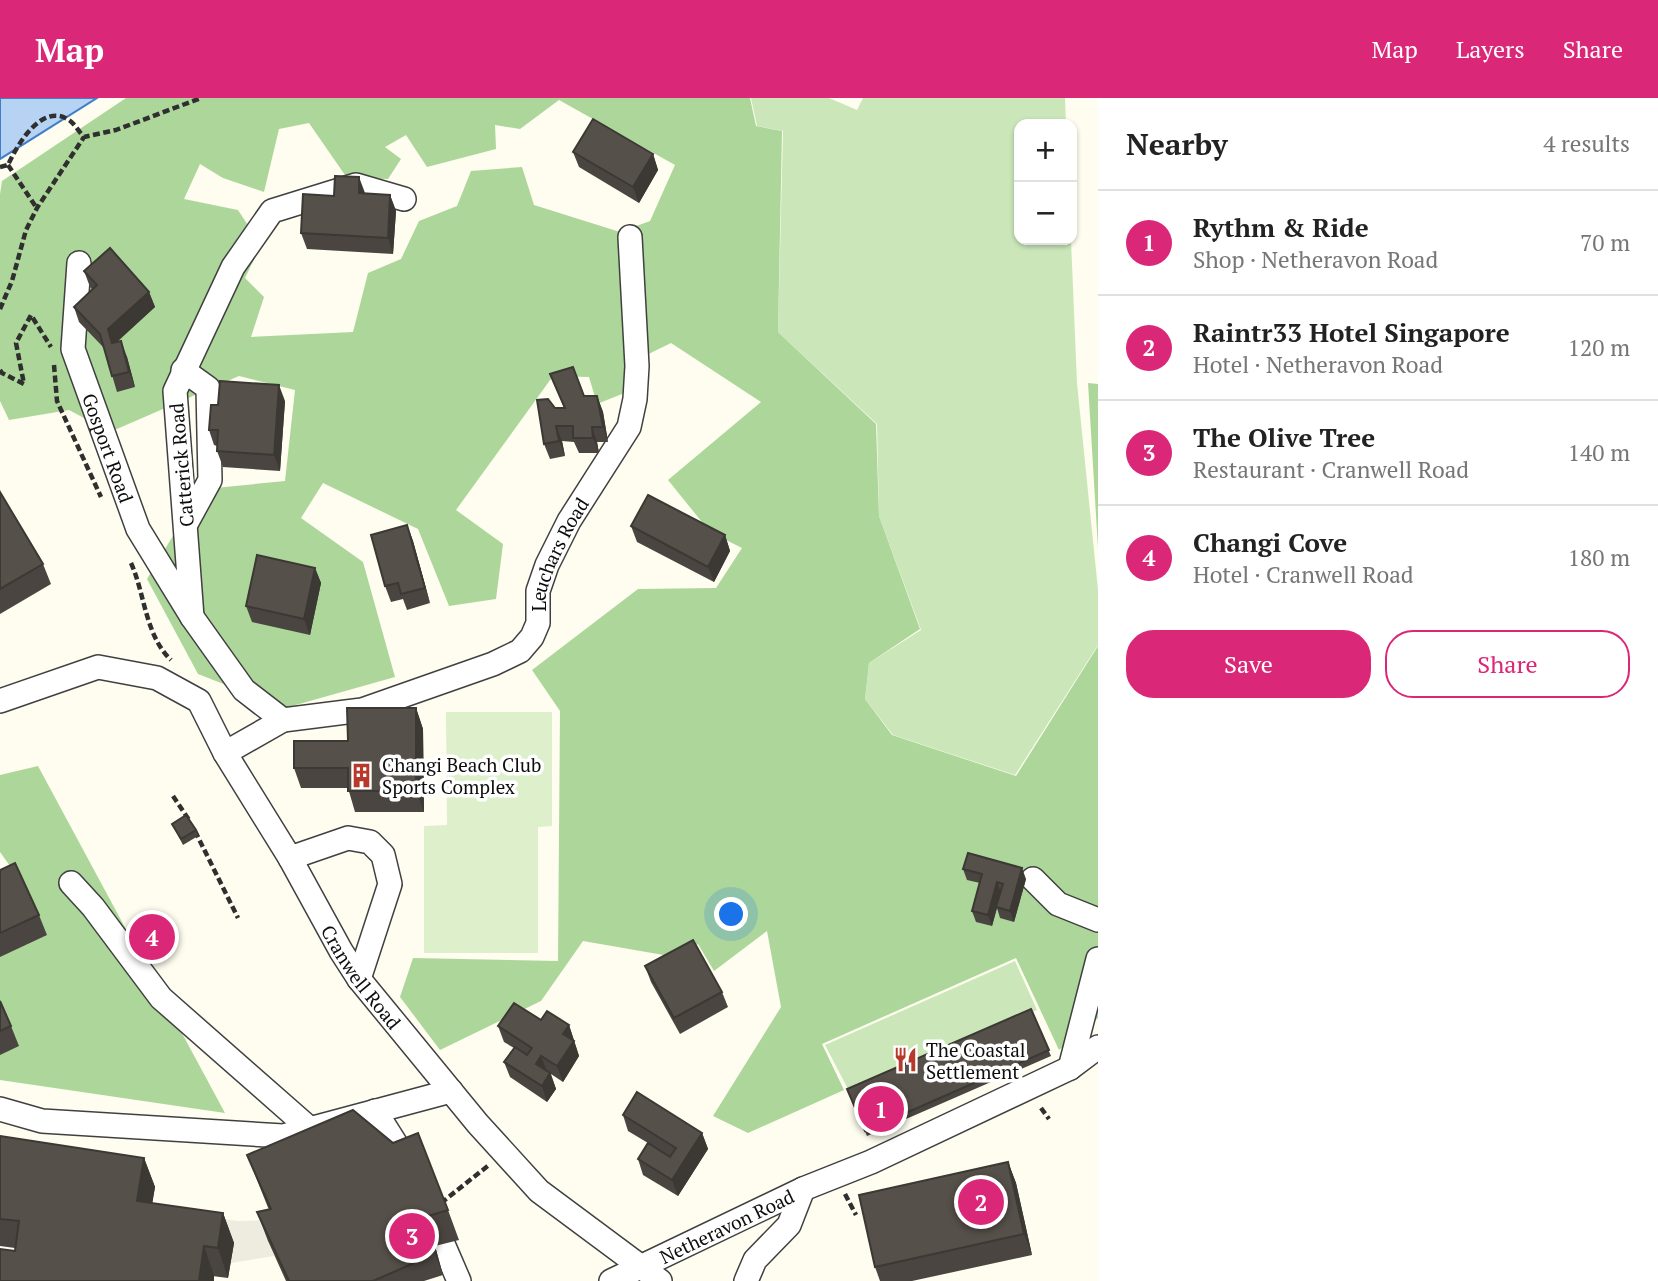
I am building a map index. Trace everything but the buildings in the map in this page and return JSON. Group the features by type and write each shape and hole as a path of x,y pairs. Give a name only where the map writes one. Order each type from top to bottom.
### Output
{"street":[{"name":"Catterick Road","path":"192,617 187,522 175,391 233,267 272,211 356,185 404,199"},
{"name":"Leuchars Road","path":"225,753 283,720 362,710 493,664 520,651 532,637 538,623 538,591 547,565 569,521 629,428 635,399 637,366 630,237"},
{"name":"Gosport Road","path":"79,263 73,349 138,529 192,617"},
{"path":"183,370 208,388 210,480 187,522"},
{"path":"192,617 244,690 283,720"},
{"name":"Cranwell Road","path":"0,701 98,667 157,678 200,701 225,753 290,858 359,979 451,1091 539,1191 660,1281"},
{"path":"290,858 348,838 370,842 383,855 390,884 359,979"},
{"path":"1033,879 1058,904 1098,920"},
{"path":"71,883 93,907 161,998 310,1129"},
{"path":"1070,1068 1098,959"},
{"name":"Netheravon Road","path":"611,1281 803,1189 882,1157 1070,1068 1098,1047"},
{"path":"0,1108 42,1121 283,1136 451,1091"},
{"path":"375,1111 411,1169"},
{"name":"Netheravon Road","path":"746,1281 755,1260 789,1225 803,1189"},
{"path":"443,1244 459,1281"}],"path":[{"path":"0,309 12,281 26,230 37,208 84,137 116,130 201,98"},
{"path":"0,167 8,164 35,124 45,118 60,116 70,120 84,137"},
{"path":"8,164 37,208"},
{"path":"173,796 198,836 238,918"},
{"path":"1041,1108 1049,1119"},
{"path":"439,1205 491,1163"},
{"path":"847,1198 856,1215"}],"green space":[{"path":"126,98 750,98 756,126 782,131 778,332 876,424 879,516 920,629 869,663 865,699 892,735 1016,776 1098,646 1098,1018 1059,1050 1016,958 822,1044 844,1090 748,1133 713,1116 781,1007 767,931 714,971 698,944 675,957 583,941 541,1001 440,1050 400,997 413,958 558,961 560,711 532,670 638,589 716,588 742,548 710,532 668,480 761,402 671,343 626,365 627,392 597,404 589,377 553,376 456,510 503,544 496,599 449,606 418,529 323,483 301,518 363,562 395,677 285,708 198,674 147,579 177,529 215,488 285,481 295,390 239,376 110,432 69,410 9,420 0,401 2,181","holes":["559,100 675,165 650,221 620,232 534,205 522,167 471,171 457,206 419,221 401,259 368,273 353,332 251,337 264,297 245,278 261,245 238,210 184,199 200,164 223,178 264,192 279,129 309,123 347,178 388,179 401,159 385,147 406,135 427,167 496,149 495,125 520,129"]},
{"path":"751,98 829,98 857,110 863,98 1065,98 1066,119 1014,119 1014,245 1071,245 1077,383 1098,590 1098,645 1015,775 893,735 865,699 869,663 921,630 879,516 877,424 778,332 783,131 757,126"},
{"path":"1088,383 1098,384 1098,548"},
{"path":"446,712 552,712 552,826 538,827 538,953 424,953 424,826 447,825"},
{"path":"38,766 225,1113 0,1080 0,957 22,883 0,852 0,775"},
{"path":"1015,961 1037,1010 849,1091 825,1045"}],"shaded area":[{"path":"187,1215 238,1221 274,1220 268,1242 274,1256 231,1263 233,1243"}],"water":[{"path":"0,98 97,98 0,159"}],"place":[{"name":"Changi Beach Club Sports Complex","path":"362,775"},
{"name":"Changi Cove","path":"152,937"},
{"name":"The Coastal Settlement","path":"906,1060"},
{"name":"Rythm & Ride","path":"881,1109"},
{"name":"Raintr33 Hotel Singapore","path":"981,1202"},
{"name":"The Olive Tree","path":"412,1236"}]}
